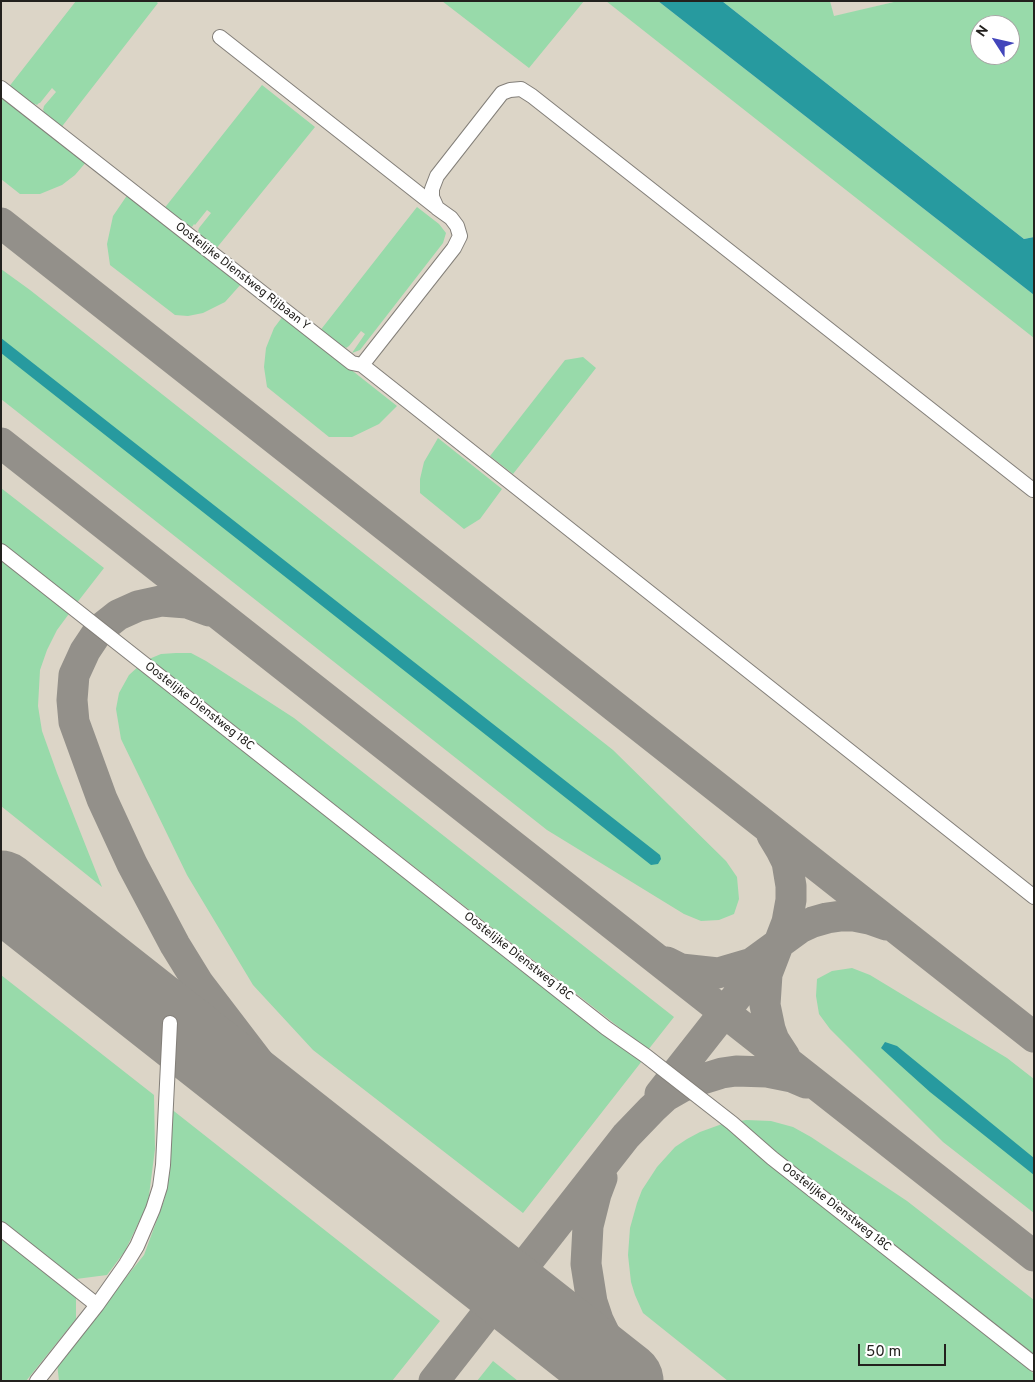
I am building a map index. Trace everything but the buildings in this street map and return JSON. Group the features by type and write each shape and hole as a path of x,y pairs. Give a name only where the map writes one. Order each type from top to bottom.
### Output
{"lane":[{"path":"220,37 451,218 457,226 460,236 454,248 362,364"},
{"name":"Oostelijke Dienstweg Rijbaan Y","path":"1,88 352,363 362,364 1034,896"},
{"path":"436,208 432,198 432,188 437,176 502,94 510,90 521,89 548,108 1033,490"},
{"name":"Oostelijke Dienstweg 18C","path":"1,551 599,1022 732,1123 772,1158 1034,1364"},
{"path":"37,1381 97,1305 137,1246 150,1218 160,1187 163,1165 170,1023"},
{"path":"1,1229 97,1305"}],"shaded area":[{"path":"1,1 658,1 1034,295 1034,1381 1,1381"},
{"path":"830,1 898,1 833,17"}],"green space":[{"path":"76,1 155,1 158,3 60,129 42,114 44,106 56,92 52,88 40,103 35,104 33,107 8,88"},
{"path":"442,1 584,1 529,68"},
{"path":"606,1 658,1 1034,295 1034,338"},
{"path":"722,1 830,1 834,16 898,1 1034,1 1034,237 1024,239"},
{"path":"262,85 315,127 215,250 197,235 199,228 211,213 207,210 195,225 190,226 188,229 163,210"},
{"path":"1,94 87,161 75,175 62,185 40,194 20,194 1,179"},
{"path":"128,194 242,283 225,302 203,313 188,316 175,315 110,265 107,244 113,216"},
{"path":"417,207 439,224 446,233 443,243 360,350 352,353 365,334 361,331 349,346 342,350 319,332"},
{"path":"1,269 613,750 726,861 737,877 739,899 734,914 719,920 701,921 684,914 547,830 1,399"},
{"path":"283,316 397,406 379,424 352,437 329,437 267,387 264,367 266,348 274,328"},
{"path":"583,357 596,368 513,474 490,456 565,360"},
{"path":"438,438 502,489 480,519 464,529 420,493 420,479 424,462"},
{"path":"1,488 104,568 76,604 1,545"},
{"path":"1,556 71,611 57,630 40,670 38,706 42,731 102,887 1,806"},
{"path":"191,653 206,661 294,718 674,1017 648,1050 149,659 161,654"},
{"path":"140,665 642,1061 523,1213 313,1050 253,985 187,875 121,739 116,709 119,693 129,675"},
{"path":"852,968 870,975 1007,1058 1034,1079 1034,1213 943,1142 830,1029 819,1014 816,996 817,979 832,971"},
{"path":"1,975 154,1095 155,1149 148,1203 125,1251 107,1275 76,1279 1,1221"},
{"path":"170,1108 440,1321 392,1381 59,1381 57,1363 144,1255 165,1198"},
{"path":"746,1120 771,1121 793,1127 811,1137 907,1201 1034,1300 1034,1358 734,1122"},
{"path":"722,1124 1026,1366 1034,1374 1034,1381 728,1381 643,1313 631,1282 628,1255 630,1228 642,1190 657,1167 675,1147 700,1132"},
{"path":"1,1233 76,1291 76,1319 26,1381 1,1381"},
{"path":"493,1361 518,1381 477,1381"}],"water":[{"path":"658,1 722,1 1024,239 1034,237 1034,295"},
{"path":"1,338 660,855 661,859 658,864 651,865 1,353"},
{"path":"885,1042 897,1046 1034,1158 1034,1175 930,1092 881,1048"}],"taxiway":[{"path":"1,223 1034,1037"},
{"path":"1,443 1034,1256"},
{"path":"209,611 187,603 161,601 138,606 118,615 99,630 85,651 74,675 72,700 74,722 102,799 132,864 175,945 199,984 267,1073 310,1121 402,1206"},
{"path":"772,835 787,862 791,900 787,922 767,974 765,1005 774,1040 785,1057"},
{"path":"667,962 681,969 718,973 752,963 800,928 813,922 827,918 854,916 886,925"},
{"path":"660,1094 778,944"},
{"path":"434,1381 626,1136 666,1096 693,1082 722,1073 736,1071 767,1072 792,1077 806,1083"},
{"path":"602,1178 588,1226 586,1264 592,1302 598,1320 616,1357 634,1381"}],"runway":[{"path":"1,890 624,1381"}]}
